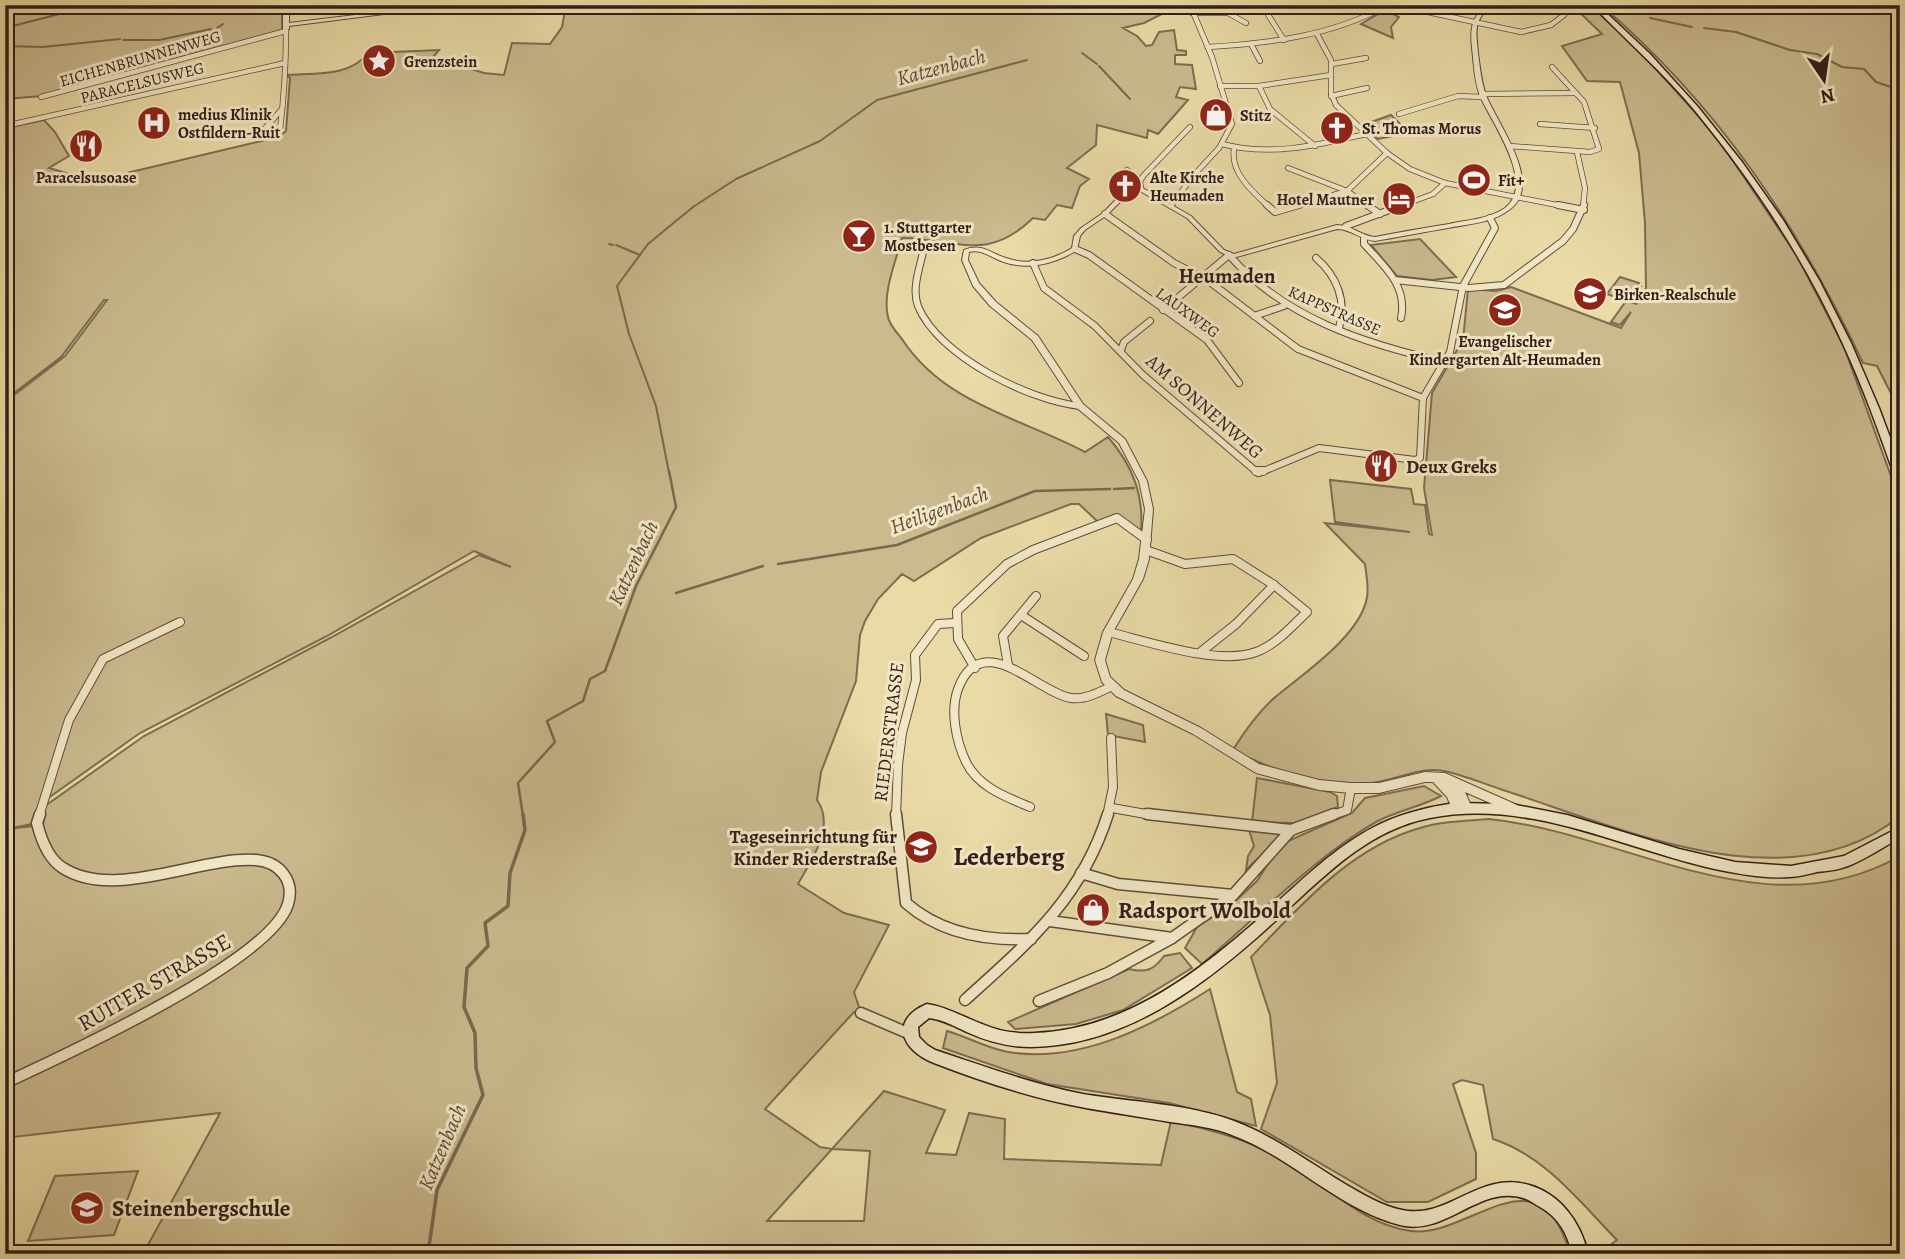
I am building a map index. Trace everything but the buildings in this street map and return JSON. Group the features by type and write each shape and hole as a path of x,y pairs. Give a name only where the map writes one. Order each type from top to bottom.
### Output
{"main road":[{"path":"1595,5 1691,99 1778,215 1816,280 1850,349 1900,477"},
{"path":"1580,1254 1571,1229 1558,1211 1540,1197 1517,1188 1493,1189 1432,1217 1408,1219 1379,1212 1303,1163 1235,1129 1209,1121 1040,1092 930,1054 915,1045 909,1034 917,1016 926,1011 939,1012 993,1036 1030,1041 1079,1034 1138,1014 1203,973 1358,840 1402,820 1462,808 1520,811 1564,821 1674,855 1765,870 1818,867 1844,860 1887,841 1900,832"}],"street":[{"path":"282,109 272,116 260,134 268,136 279,132 282,109 285,63 286,5"},
{"path":"286,28 453,5"},
{"path":"1171,206 1179,201 1185,184 1222,144 1232,124 1208,47 1190,5"},
{"path":"1262,5 1284,40"},
{"path":"1208,47 1251,44 1317,34 1354,22 1388,5"},
{"path":"1395,5 1473,20 1513,31 1529,31 1551,25 1564,15 1551,5"},
{"path":"1473,20 1489,5"},
{"path":"1228,13 1232,6"},
{"path":"1192,13 1228,13 1246,23"},
{"path":"1346,226 1364,239 1490,218 1509,209 1516,197 1519,173 1483,95 1473,20"},
{"name":"EICHENBRUNNENWEG","path":"41,97 286,28"},
{"path":"1317,34 1332,64 1331,96 1344,115 1387,153 1421,175 1445,183 1584,210"},
{"path":"1251,44 1260,61"},
{"path":"1332,64 1366,58"},
{"name":"PARACELSUSWEG","path":"5,126 285,63"},
{"path":"1508,146 1577,152 1598,151 1594,128 1584,102 1552,67"},
{"path":"1220,86 1259,86 1331,75"},
{"path":"1259,86 1270,109 1315,146"},
{"path":"1331,96 1367,88"},
{"path":"1399,114 1458,96 1576,93"},
{"path":"1540,124 1594,128"},
{"path":"1191,127 1140,185 1126,192 1105,214 1077,236 1075,249 1054,260 1033,263 1008,261 980,248 970,249 965,254 976,284 993,304 1035,338 1080,406 1114,433 1135,460 1143,481 1149,509 1146,545 1138,579 1108,632 1100,660 1112,686 1130,699 1198,731 1256,768 1297,780 1351,788 1379,788 1417,778 1436,778 1520,811"},
{"path":"1222,144 1234,149 1315,146 1366,134"},
{"path":"1234,149 1234,164 1247,184 1275,212 1347,191 1387,153"},
{"path":"1395,280 1491,288 1510,284 1566,239 1584,210 1586,178 1577,152"},
{"path":"1288,168 1347,191 1380,214"},
{"path":"1128,170 1140,185 1189,217 1228,255"},
{"path":"1163,310 1183,298 1201,277 1228,255 1245,254 1322,230 1346,226 1433,194 1445,183"},
{"path":"1105,214 1174,263 1201,277 1298,349 1423,398 1446,362 1454,339 1463,286 1495,228 1490,218"},
{"path":"1364,239 1364,244 1395,280 1403,294 1405,307 1401,318"},
{"path":"921,241 924,247 916,295 922,314 940,333 987,372 1009,384 1054,404 1080,406"},
{"name":"LAUXWEG","path":"1075,249 1089,255 1206,340 1224,362 1232,379 1239,383"},
{"name":"KAPPSTRASSE","path":"1228,255 1284,306 1395,352 1446,362"},
{"path":"1316,258 1332,274 1342,299 1344,314 1339,328"},
{"name":"AM SONNENWEG","path":"1033,263 1044,288 1095,326 1146,378 1258,473 1319,448 1415,460 1420,458 1423,447 1423,398"},
{"path":"1254,316 1284,306"},
{"path":"1121,350 1124,342 1150,321"},
{"path":"975,668 958,639 955,623 959,606 1007,564 1033,550 1117,519 1146,545 1185,564 1233,559 1274,585 1307,612 1288,630 1256,652 1241,656 1108,632"},
{"path":"1202,651 1236,624 1274,585"},
{"path":"1008,665 1003,636 1036,596"},
{"path":"1021,615 1084,656"},
{"name":"RUITER STRASSE","path":"5,1083 204,981 249,950 274,928 290,900 289,884 283,872 271,863 257,860 123,877 73,874 58,864 37,823 69,720 103,659 180,622"},
{"name":"RIEDERSTRASSE","path":"955,623 938,624 915,655 916,680 902,733 896,814 906,903 924,916 964,932 991,939 1031,939"},
{"path":"1030,807 986,785 967,766 960,749 954,708 955,689 961,679 975,668 1008,665 1056,693 1074,699 1112,686"},
{"path":"965,1000 1050,920 1081,873 1112,808 1116,784 1111,738"},
{"path":"1436,778 1462,808"},
{"path":"1454,783 1462,808"},
{"path":"1112,808 1172,819 1291,830 1346,810 1351,788"},
{"path":"1040,1001 1108,973 1172,938 1233,895 1291,830"},
{"path":"1081,873 1118,884 1233,895"},
{"path":"1050,920 1172,938"},
{"path":"861,1013 909,1034"}],"shaded area":[{"path":"5,5 282,5 282,30 125,72 111,72 105,78 42,96 5,99"},
{"path":"566,5 1159,5 1174,8 1144,23 1123,28 1137,36 1146,46 1152,45 1159,32 1174,30 1177,50 1186,51 1186,55 1175,55 1175,64 1192,65 1196,89 1180,87 1176,97 1188,100 1158,134 1148,130 1147,138 1097,125 1096,145 1067,168 1089,179 1080,186 1072,208 1057,205 1045,220 1033,218 1016,232 986,244 955,244 902,238 890,277 887,308 892,325 919,361 961,394 1085,452 1108,437 1124,459 1135,482 1141,506 1141,533 1119,516 1098,522 1079,504 1071,504 981,538 914,581 902,574 878,599 860,635 856,681 821,772 817,800 824,821 820,843 798,884 844,913 889,925 854,992 861,1013 854,1012 765,1109 820,1147 832,1149 884,1091 945,1110 926,1153 956,1155 969,1113 1005,1119 1004,1159 1161,1165 1171,1121 1218,1132 1263,1149 1291,1164 1363,1213 1394,1227 1411,1231 1433,1230 1501,1205 1522,1201 1541,1206 1557,1222 1570,1254 143,1254 220,1113 5,1138 5,402 65,356 107,300 104,300 61,357 5,400 5,128 44,120 55,132 69,156 49,168 93,181 278,137 286,131 290,78 287,75 342,70 360,61 368,53 439,50 433,57 484,73 504,75 512,43 550,44 562,27","holes":["474,551 511,567 479,555 330,638 144,736 45,806 43,825 7,829 37,823 44,801 140,733 327,636","832,1149 870,1151 864,1221 767,1221"]},
{"path":"1572,5 1590,5 1642,53 1717,137 1797,256 1844,347 1900,501 1900,816 1856,843 1807,856 1756,857 1703,851 1597,822 1444,771 1426,770 1380,782 1354,784 1318,780 1282,771 1233,750 1267,705 1328,654 1354,626 1362,612 1368,593 1365,564 1325,523 1410,532 1335,522 1330,480 1411,489 1414,504 1425,505 1429,534 1432,535 1424,488 1432,393 1463,340 1468,289 1496,291 1511,287 1621,328 1631,312 1620,325 1611,322 1626,301 1607,294 1620,277 1639,283 1637,286 1641,287 1631,302 1636,304 1646,288 1645,223 1639,153 1620,82 1587,81 1562,46 1602,34"},
{"path":"1601,5 1613,11 1634,14 1617,11 1608,5 1900,5 1900,411 1877,366 1863,363 1811,263 1752,170 1682,84"},
{"path":"1385,10 1399,17 1391,27 1393,38 1361,24"},
{"path":"1391,115 1409,133 1378,139 1363,125"},
{"path":"1420,239 1456,277 1432,280 1397,276 1371,245"},
{"path":"1106,714 1143,725 1145,742 1108,735"},
{"path":"1257,778 1330,792 1337,796 1338,807 1295,823 1252,822"},
{"path":"1424,786 1441,796 1384,818 1353,836 1308,870 1202,964 1185,948 1197,927 1231,905 1257,881 1271,859 1288,841 1352,813 1365,798"},
{"path":"1489,819 1540,828 1695,872 1747,882 1798,885 1849,877 1900,856 1900,1254 1598,1254 1617,1240 1575,1195 1545,1168 1529,1156 1493,1139 1483,1085 1462,1080 1453,1084 1476,1153 1476,1179 1428,1202 1387,1202 1261,1129 1277,1083 1270,1015 1251,957 1307,899 1371,849 1395,837 1428,826"},
{"path":"1249,830 1283,834 1246,870 1248,856 1254,846"},
{"path":"1180,953 1192,968 1123,1010 1076,1024 1015,1029 1008,1022 1129,969 1149,969 1164,956"},
{"path":"1210,989 1237,1092 1251,1099 1256,1126 1169,1103 1047,1084 943,1048 947,1031 1008,1052 1035,1054 1088,1047 1140,1028"},
{"path":"138,1171 114,1235 28,1241 55,1176"}],"waterway":[{"path":"5,28 94,5"},
{"path":"1650,18 1692,27"},
{"path":"217,28 223,24"},
{"path":"1704,28 1736,32 1790,50 1817,54 1842,67 1864,69 1876,82 1900,90"},
{"path":"123,40 159,40 211,29"},
{"path":"5,46 43,47 120,39"},
{"path":"1082,53 1097,64"},
{"name":"Katzenbach","path":"640,255 648,244 693,207 736,179 820,141 877,100 1027,60"},
{"path":"1099,66 1130,99"},
{"path":"609,244 613,245"},
{"path":"616,245 640,255"},
{"name":"Katzenbach","path":"640,255 617,286 629,334 656,406 669,473"},
{"name":"Katzenbach","path":"523,816 518,783 555,742 547,721 583,701 590,679 605,671 636,586 676,507 669,471"},
{"name":"Heiligenbach","path":"1114,489 1134,488"},
{"name":"Heiligenbach","path":"778,564 897,545 1035,491 1110,489"},
{"name":"Heiligenbach","path":"676,593 763,566"},
{"name":"Katzenbach","path":"428,1254 437,1190 483,1095 476,1068 475,1033 464,1007 467,968 488,946 485,923 508,906 510,873 525,830 523,814"}],"place":[{"name":"Grenzstein","path":"379,61"},
{"name":"Stitz","path":"1216,115"},
{"name":"medius Klinik Ostfildern-Ruit","path":"154,123"},
{"name":"St. Thomas Morus","path":"1337,128"},
{"name":"Paracelsusoase","path":"86,146"},
{"name":"Fit+","path":"1474,180"},
{"name":"Alte Kirche Heumaden","path":"1125,186"},
{"name":"Hotel Mautner","path":"1399,199"},
{"name":"1. Stuttgarter Mostbesen","path":"859,236"},
{"name":"Birken-Realschule","path":"1590,294"},
{"name":"Evangelischer Kindergarten Alt-Heumaden","path":"1505,310"},
{"name":"Deux Greks","path":"1381,466"},
{"name":"Tageseinrichtung für Kinder Riederstraße","path":"921,847"},
{"name":"Radsport Wolbold","path":"1093,910"},
{"name":"Steinenbergschule","path":"87,1208"}],"district":[{"name":"Heumaden","path":"1227,276"},
{"name":"Lederberg","path":"1009,856"}]}
